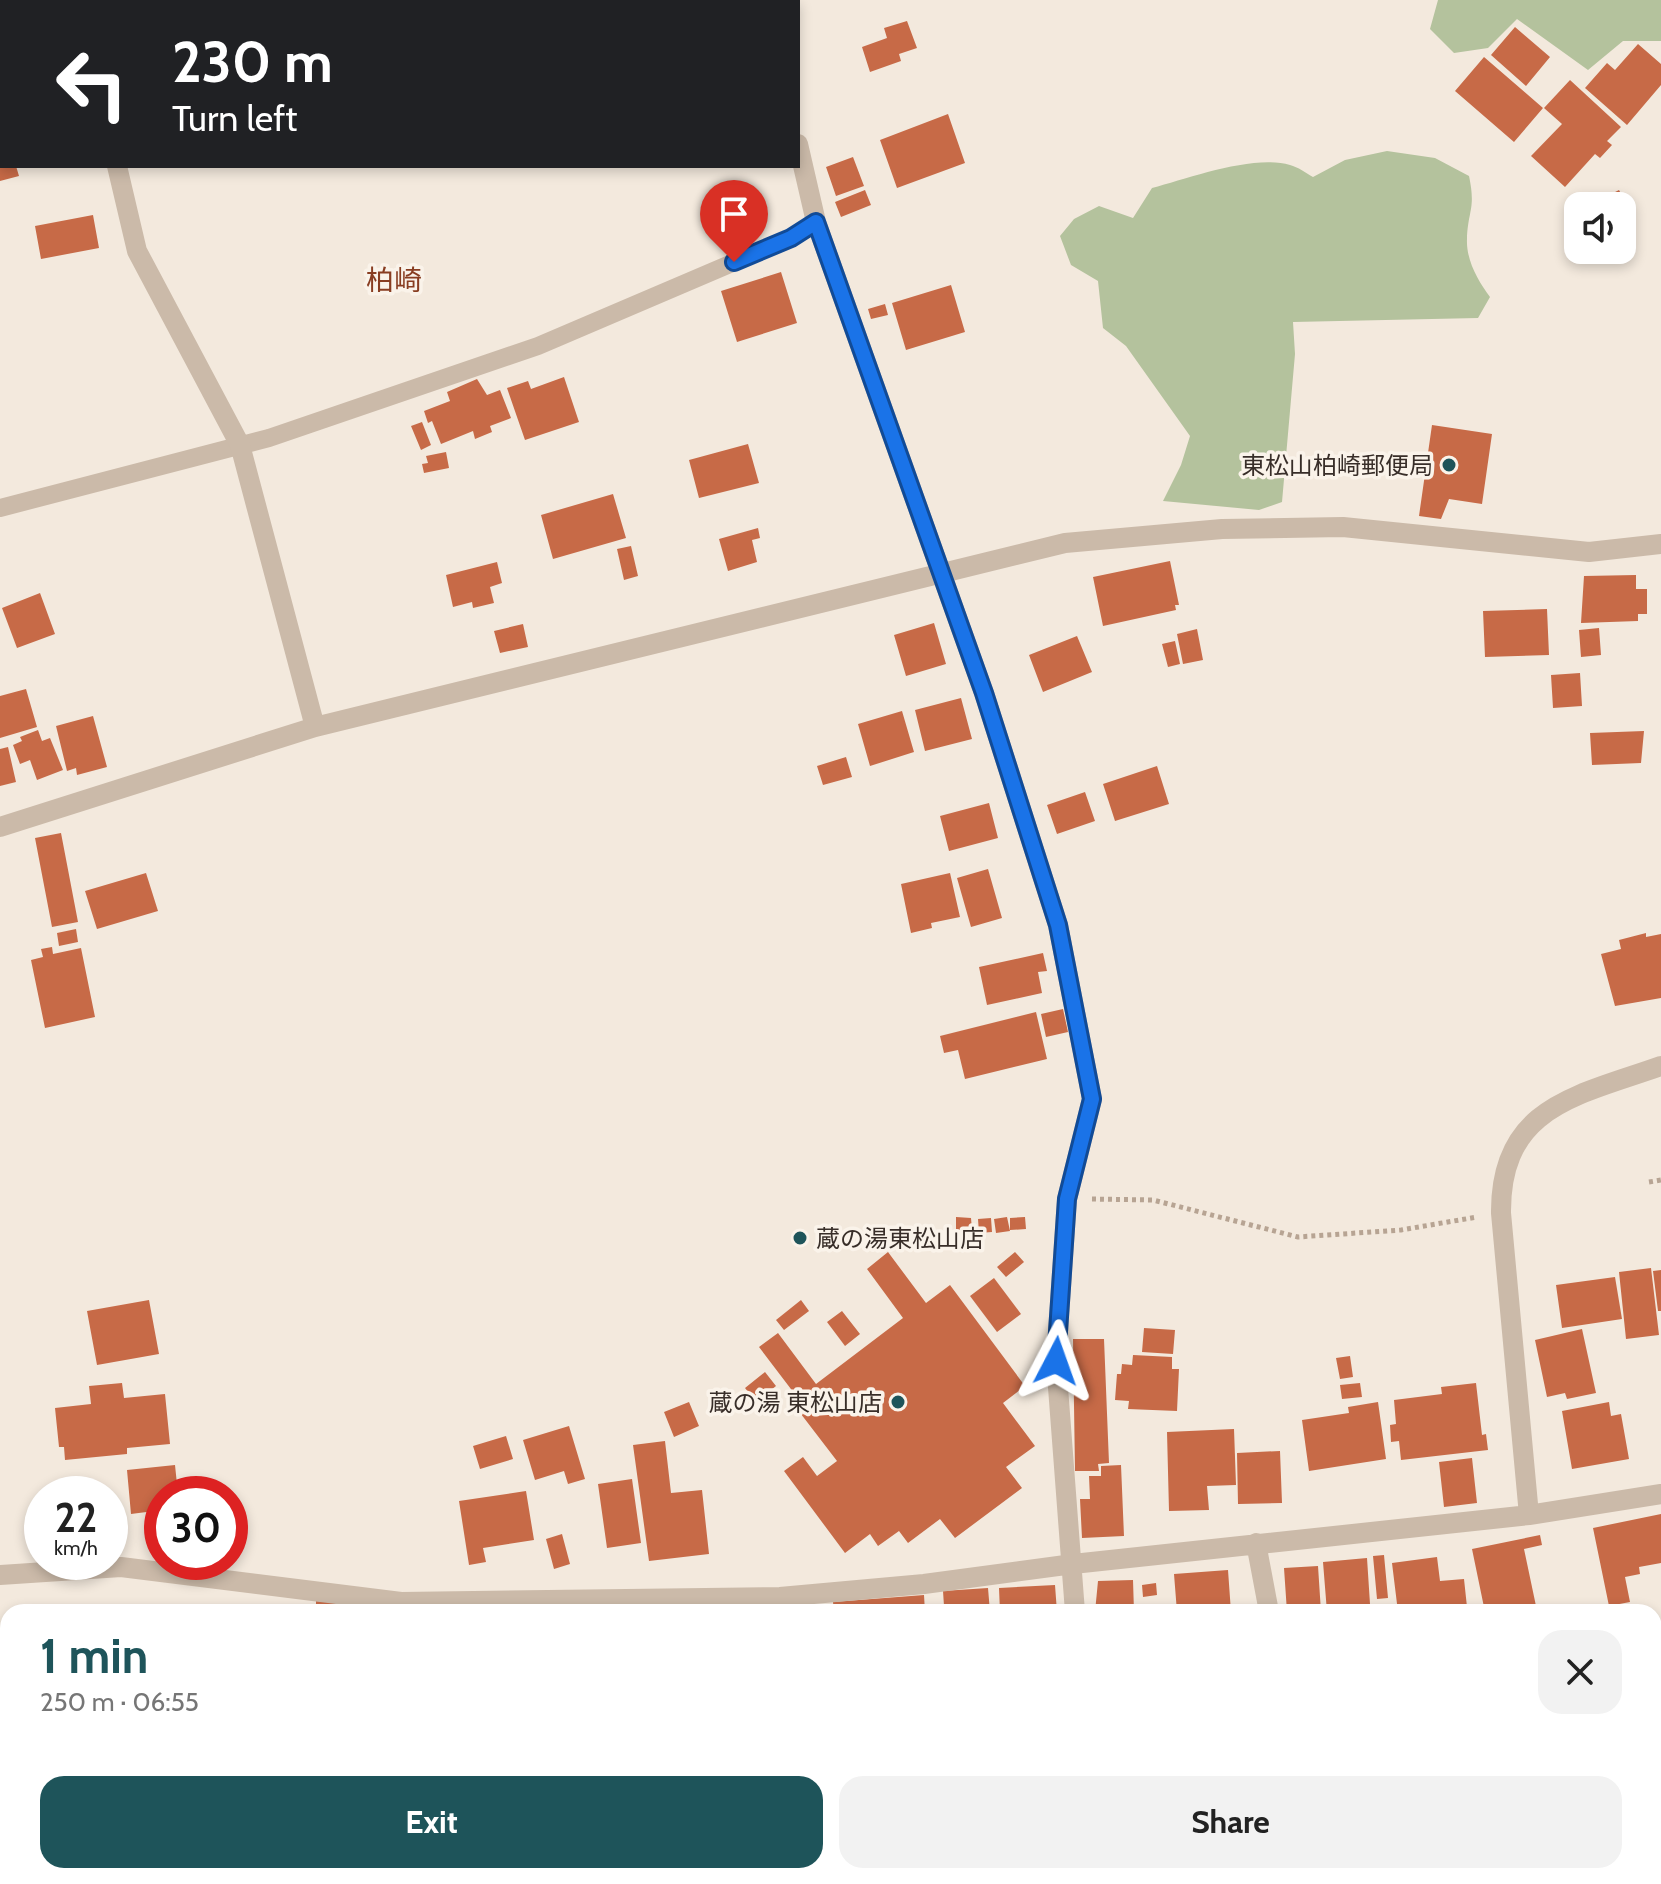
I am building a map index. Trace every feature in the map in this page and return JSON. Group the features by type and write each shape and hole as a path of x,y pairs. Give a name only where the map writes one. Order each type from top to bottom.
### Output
{"street":[{"path":"800,153 816,222 984,693 1058,925 1092,1099 1067,1199 1056,1361 1075,1604"},
{"path":"117,168 137,251 240,445 315,727"},
{"path":"0,827 315,727 1065,543 1222,529 1343,527 1589,552 1661,544"},
{"path":"1529,1515 1501,1213 1501,1182 1514,1145 1540,1116 1558,1103 1661,1066"},
{"path":"0,1575 121,1567 401,1602 780,1597 924,1584 1256,1543 1529,1515 1661,1494"},
{"path":"1256,1543 1267,1604"}],"lane":[{"path":"0,508 240,445 538,346 791,238 816,222"}],"path":[{"path":"1649,1182 1661,1180"},
{"path":"1067,1199 1153,1200 1298,1237 1401,1230 1501,1213"}],"green space":[{"path":"1438,0 1661,0 1661,41 1623,41 1588,70 1517,19 1488,48 1454,53 1430,29"},
{"path":"1387,151 1435,158 1469,176 1472,203 1468,255 1490,297 1478,318 1293,322 1295,354 1282,502 1259,510 1163,501 1181,465 1190,436 1126,346 1103,328 1098,281 1071,265 1060,236 1074,219 1099,206 1133,218 1152,188 1202,173 1275,162 1293,166 1313,177 1345,160"}],"building":[{"path":"907,21 917,48 899,54 901,61 870,72 862,47 887,38 884,28"},
{"path":"1515,27 1550,57 1526,86 1491,55"},
{"path":"1638,44 1661,64 1661,85 1627,125 1585,88 1607,63 1615,70"},
{"path":"1484,57 1543,108 1514,142 1455,91"},
{"path":"1570,80 1621,127 1607,141 1612,145 1600,158 1595,154 1565,187 1531,156 1562,124 1544,108"},
{"path":"948,114 965,163 897,188 880,140"},
{"path":"853,157 864,186 836,196 826,167"},
{"path":"0,168 17,168 19,176 0,181"},
{"path":"865,190 871,205 841,217 835,202"},
{"path":"93,215 99,248 41,259 35,226"},
{"path":"781,272 797,323 737,342 721,291"},
{"path":"951,285 965,332 906,350 892,303"},
{"path":"885,304 888,315 871,319 868,309"},
{"path":"564,377 579,422 525,440 507,388 528,381 531,389"},
{"path":"477,379 487,395 500,390 511,418 490,426 492,432 475,439 473,431 441,444 432,421 428,423 424,411 450,401 447,392"},
{"path":"422,422 431,445 421,450 411,426"},
{"path":"1432,425 1492,434 1482,504 1449,499 1441,519 1419,516"},
{"path":"748,444 759,483 699,498 689,460"},
{"path":"446,452 449,468 424,473 422,464 428,463 426,456"},
{"path":"613,494 626,538 553,559 541,515"},
{"path":"758,528 760,538 752,540 757,562 728,571 719,539"},
{"path":"631,546 638,576 624,580 617,549"},
{"path":"1170,561 1179,605 1175,605 1176,610 1103,626 1093,577"},
{"path":"497,562 502,583 490,587 494,603 473,608 472,602 453,607 446,575"},
{"path":"1636,575 1636,589 1647,589 1647,614 1638,614 1638,621 1581,623 1584,576"},
{"path":"40,593 55,634 17,648 2,608"},
{"path":"1547,609 1549,655 1485,657 1483,611"},
{"path":"934,623 946,664 906,676 894,635"},
{"path":"523,624 528,647 500,653 494,631"},
{"path":"1599,628 1601,655 1581,657 1579,630"},
{"path":"1197,629 1203,660 1183,664 1177,634"},
{"path":"1077,636 1092,672 1043,692 1029,655"},
{"path":"1175,641 1180,664 1168,667 1162,644"},
{"path":"1580,673 1582,706 1553,708 1551,675"},
{"path":"26,689 37,727 0,738 0,696"},
{"path":"961,698 972,739 925,751 915,710"},
{"path":"902,711 914,752 870,766 858,724"},
{"path":"93,716 107,767 77,775 76,768 67,771 56,726"},
{"path":"38,730 42,741 50,738 63,770 37,780 30,760 20,764 13,745 22,741 20,737"},
{"path":"1644,731 1641,763 1592,765 1590,733"},
{"path":"8,747 16,782 0,786 0,749"},
{"path":"846,757 852,777 823,785 817,766"},
{"path":"1157,766 1169,804 1115,821 1103,784"},
{"path":"1085,792 1095,821 1057,834 1047,805"},
{"path":"989,803 998,838 949,851 940,816"},
{"path":"61,833 78,922 52,927 35,838"},
{"path":"988,869 1002,918 971,927 957,878"},
{"path":"146,873 158,911 97,929 85,891"},
{"path":"950,873 960,917 931,923 932,928 911,933 901,884"},
{"path":"76,929 78,942 59,946 57,933"},
{"path":"1646,933 1646,937 1661,934 1661,998 1615,1006 1601,954 1621,949 1619,940"},
{"path":"52,947 53,954 81,948 95,1017 45,1028 31,960 43,957 41,949"},
{"path":"1043,953 1047,971 1038,972 1042,993 987,1005 979,967"},
{"path":"1063,1009 1068,1032 1046,1037 1041,1014"},
{"path":"1036,1012 1047,1059 965,1079 958,1050 944,1053 940,1036"},
{"path":"956,1217 971,1218 972,1230 956,1230"},
{"path":"1007,1217 1010,1231 996,1233 994,1219"},
{"path":"1025,1217 1026,1229 1010,1230 1010,1218"},
{"path":"991,1218 992,1232 979,1233 978,1219"},
{"name":"蔵の湯 東松山店","path":"888,1252 926,1303 950,1285 1025,1386 1003,1403 1035,1446 1006,1467 1022,1488 955,1538 940,1519 908,1543 899,1531 878,1546 870,1534 845,1553 784,1471 803,1457 817,1476 837,1461 791,1401 797,1397 759,1347 778,1333 816,1384 903,1318 867,1269"},
{"path":"1015,1252 1024,1262 1006,1277 997,1267"},
{"path":"1651,1268 1659,1335 1626,1339 1619,1272"},
{"path":"1661,1270 1661,1311 1658,1311 1653,1271"},
{"path":"1615,1277 1622,1319 1562,1328 1556,1285"},
{"path":"994,1278 1021,1314 997,1332 970,1296"},
{"path":"149,1300 159,1354 97,1365 87,1311"},
{"path":"801,1300 809,1311 784,1330 776,1320"},
{"path":"842,1311 860,1334 845,1346 827,1322"},
{"path":"1144,1328 1175,1330 1173,1354 1142,1352"},
{"path":"1582,1329 1596,1393 1567,1399 1565,1393 1547,1397 1535,1340"},
{"path":"1073,1339 1104,1339 1109,1463 1098,1464 1099,1471 1075,1471"},
{"path":"1133,1355 1172,1357 1172,1369 1179,1369 1177,1411 1128,1409 1129,1401 1115,1400 1117,1374 1121,1374 1122,1364 1132,1365"},
{"path":"1350,1356 1353,1377 1340,1379 1336,1358"},
{"path":"765,1372 776,1386 756,1402 745,1388"},
{"path":"122,1383 124,1398 165,1394 170,1444 127,1448 127,1454 65,1460 64,1447 59,1447 55,1408 91,1404 89,1386"},
{"path":"1360,1383 1362,1397 1342,1399 1340,1385"},
{"path":"1476,1383 1482,1435 1486,1434 1488,1450 1401,1460 1399,1441 1391,1442 1390,1425 1396,1424 1394,1400 1442,1394 1441,1387"},
{"path":"689,1402 699,1426 674,1437 664,1412"},
{"path":"1378,1402 1386,1459 1309,1471 1302,1420 1349,1413 1348,1407"},
{"path":"1609,1402 1611,1416 1621,1414 1629,1459 1572,1469 1562,1411"},
{"path":"569,1426 585,1479 568,1484 564,1471 535,1480 523,1440"},
{"path":"1234,1429 1236,1485 1207,1486 1209,1510 1169,1511 1167,1432"},
{"path":"506,1436 513,1459 480,1469 473,1446"},
{"path":"665,1441 671,1493 702,1490 709,1554 649,1561 633,1445"},
{"path":"1280,1451 1282,1503 1238,1504 1237,1453"},
{"path":"1472,1458 1477,1503 1444,1507 1439,1462"},
{"path":"175,1465 176,1476 144,1476 144,1512 131,1514 127,1470"},
{"path":"1121,1465 1124,1536 1082,1538 1080,1499 1090,1499 1089,1476 1101,1476 1101,1466"},
{"path":"632,1479 641,1543 607,1548 598,1484"},
{"path":"526,1491 534,1540 483,1548 486,1562 469,1565 459,1501"},
{"path":"1661,1514 1661,1563 1639,1567 1640,1574 1625,1577 1630,1602 1609,1604 1593,1528"},
{"path":"562,1534 570,1564 554,1569 546,1539"},
{"path":"1540,1535 1542,1545 1524,1549 1536,1604 1483,1604 1472,1549"},
{"path":"1384,1555 1388,1598 1377,1599 1373,1556"},
{"path":"1437,1557 1440,1581 1464,1579 1467,1604 1397,1604 1392,1563"},
{"path":"1367,1558 1370,1604 1326,1604 1323,1562"},
{"path":"1318,1566 1320,1604 1286,1604 1284,1568"},
{"path":"1228,1570 1230,1604 1176,1604 1174,1574"},
{"path":"1133,1580 1134,1604 1096,1604 1098,1581"},
{"path":"1156,1583 1157,1595 1143,1597 1142,1585"},
{"path":"1055,1585 1056,1604 1000,1604 999,1588"},
{"path":"988,1588 989,1604 944,1604 943,1591"},
{"path":"924,1595 925,1604 833,1604"},
{"path":"316,1601 370,1603 370,1604 316,1604"}],"place":[{"name":"東松山柏崎郵便局","path":"1449,465"},
{"name":"蔵の湯東松山店","path":"800,1238"},
{"name":"蔵の湯 東松山店","path":"898,1402"}],"district":[{"name":"柏崎","path":"394,280"}],"route":[{"path":"734,262 791,238 816,222 984,693 1058,925 1092,1099 1067,1199 1056,1361"}]}
